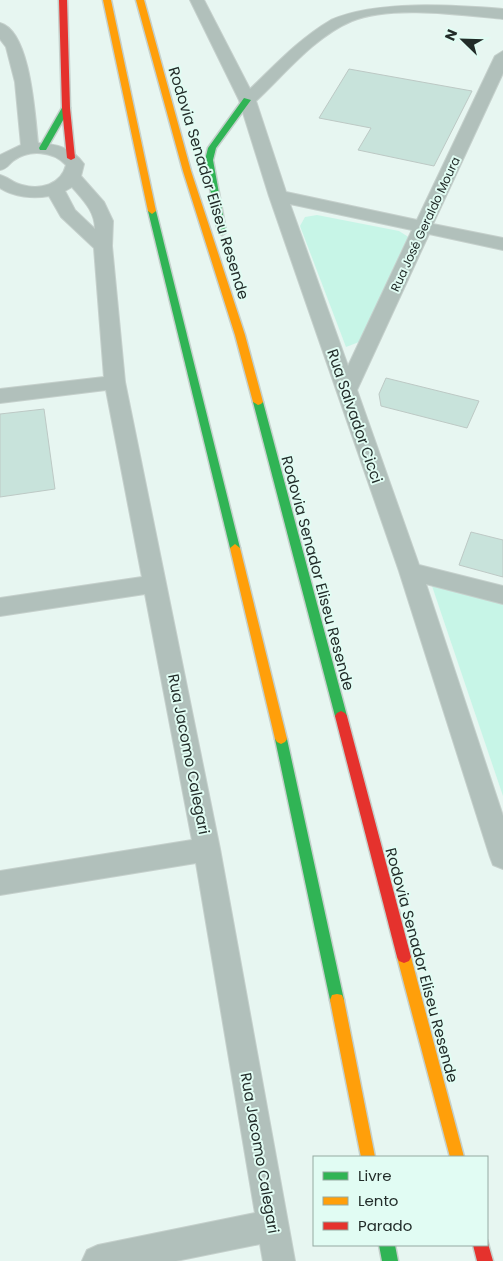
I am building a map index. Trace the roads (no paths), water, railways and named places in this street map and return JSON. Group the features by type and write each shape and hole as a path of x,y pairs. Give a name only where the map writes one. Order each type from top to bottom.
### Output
{"highway":[{"path":"107,0 119,67 157,229 284,750 368,1156"},
{"name":"Rodovia Senador Eliseu Resende","path":"140,0 187,171 240,335 458,1156"},
{"path":"66,2 66,108 71,158"},
{"path":"240,335 209,160 212,148 247,100"},
{"path":"37,149 66,108"},
{"path":"387,1246 390,1261"},
{"path":"481,1246 485,1261"}],"street":[{"name":"Rua Salvador Cicci","path":"197,0 247,100 278,196 410,571 503,857"},
{"path":"347,18 356,0"},
{"path":"247,100 306,47 347,18 372,12 409,9 503,14"},
{"path":"0,28 14,47 37,149"},
{"name":"Rua José Geraldo Moura","path":"346,391 503,56"},
{"path":"0,165 8,157 37,149 55,150 71,158 75,164 72,177 55,189 29,192 18,191 0,197"},
{"name":"Rua Jacomo Calegari","path":"72,177 98,206 104,221 102,246 115,382 207,849 279,1261"},
{"path":"0,180 18,191"},
{"path":"55,189 67,212 102,246"},
{"path":"278,196 503,244"},
{"path":"0,396 115,382"},
{"path":"410,571 503,596"},
{"path":"0,608 156,584"},
{"path":"0,883 207,849"},
{"path":"98,1261 272,1226"}]}
